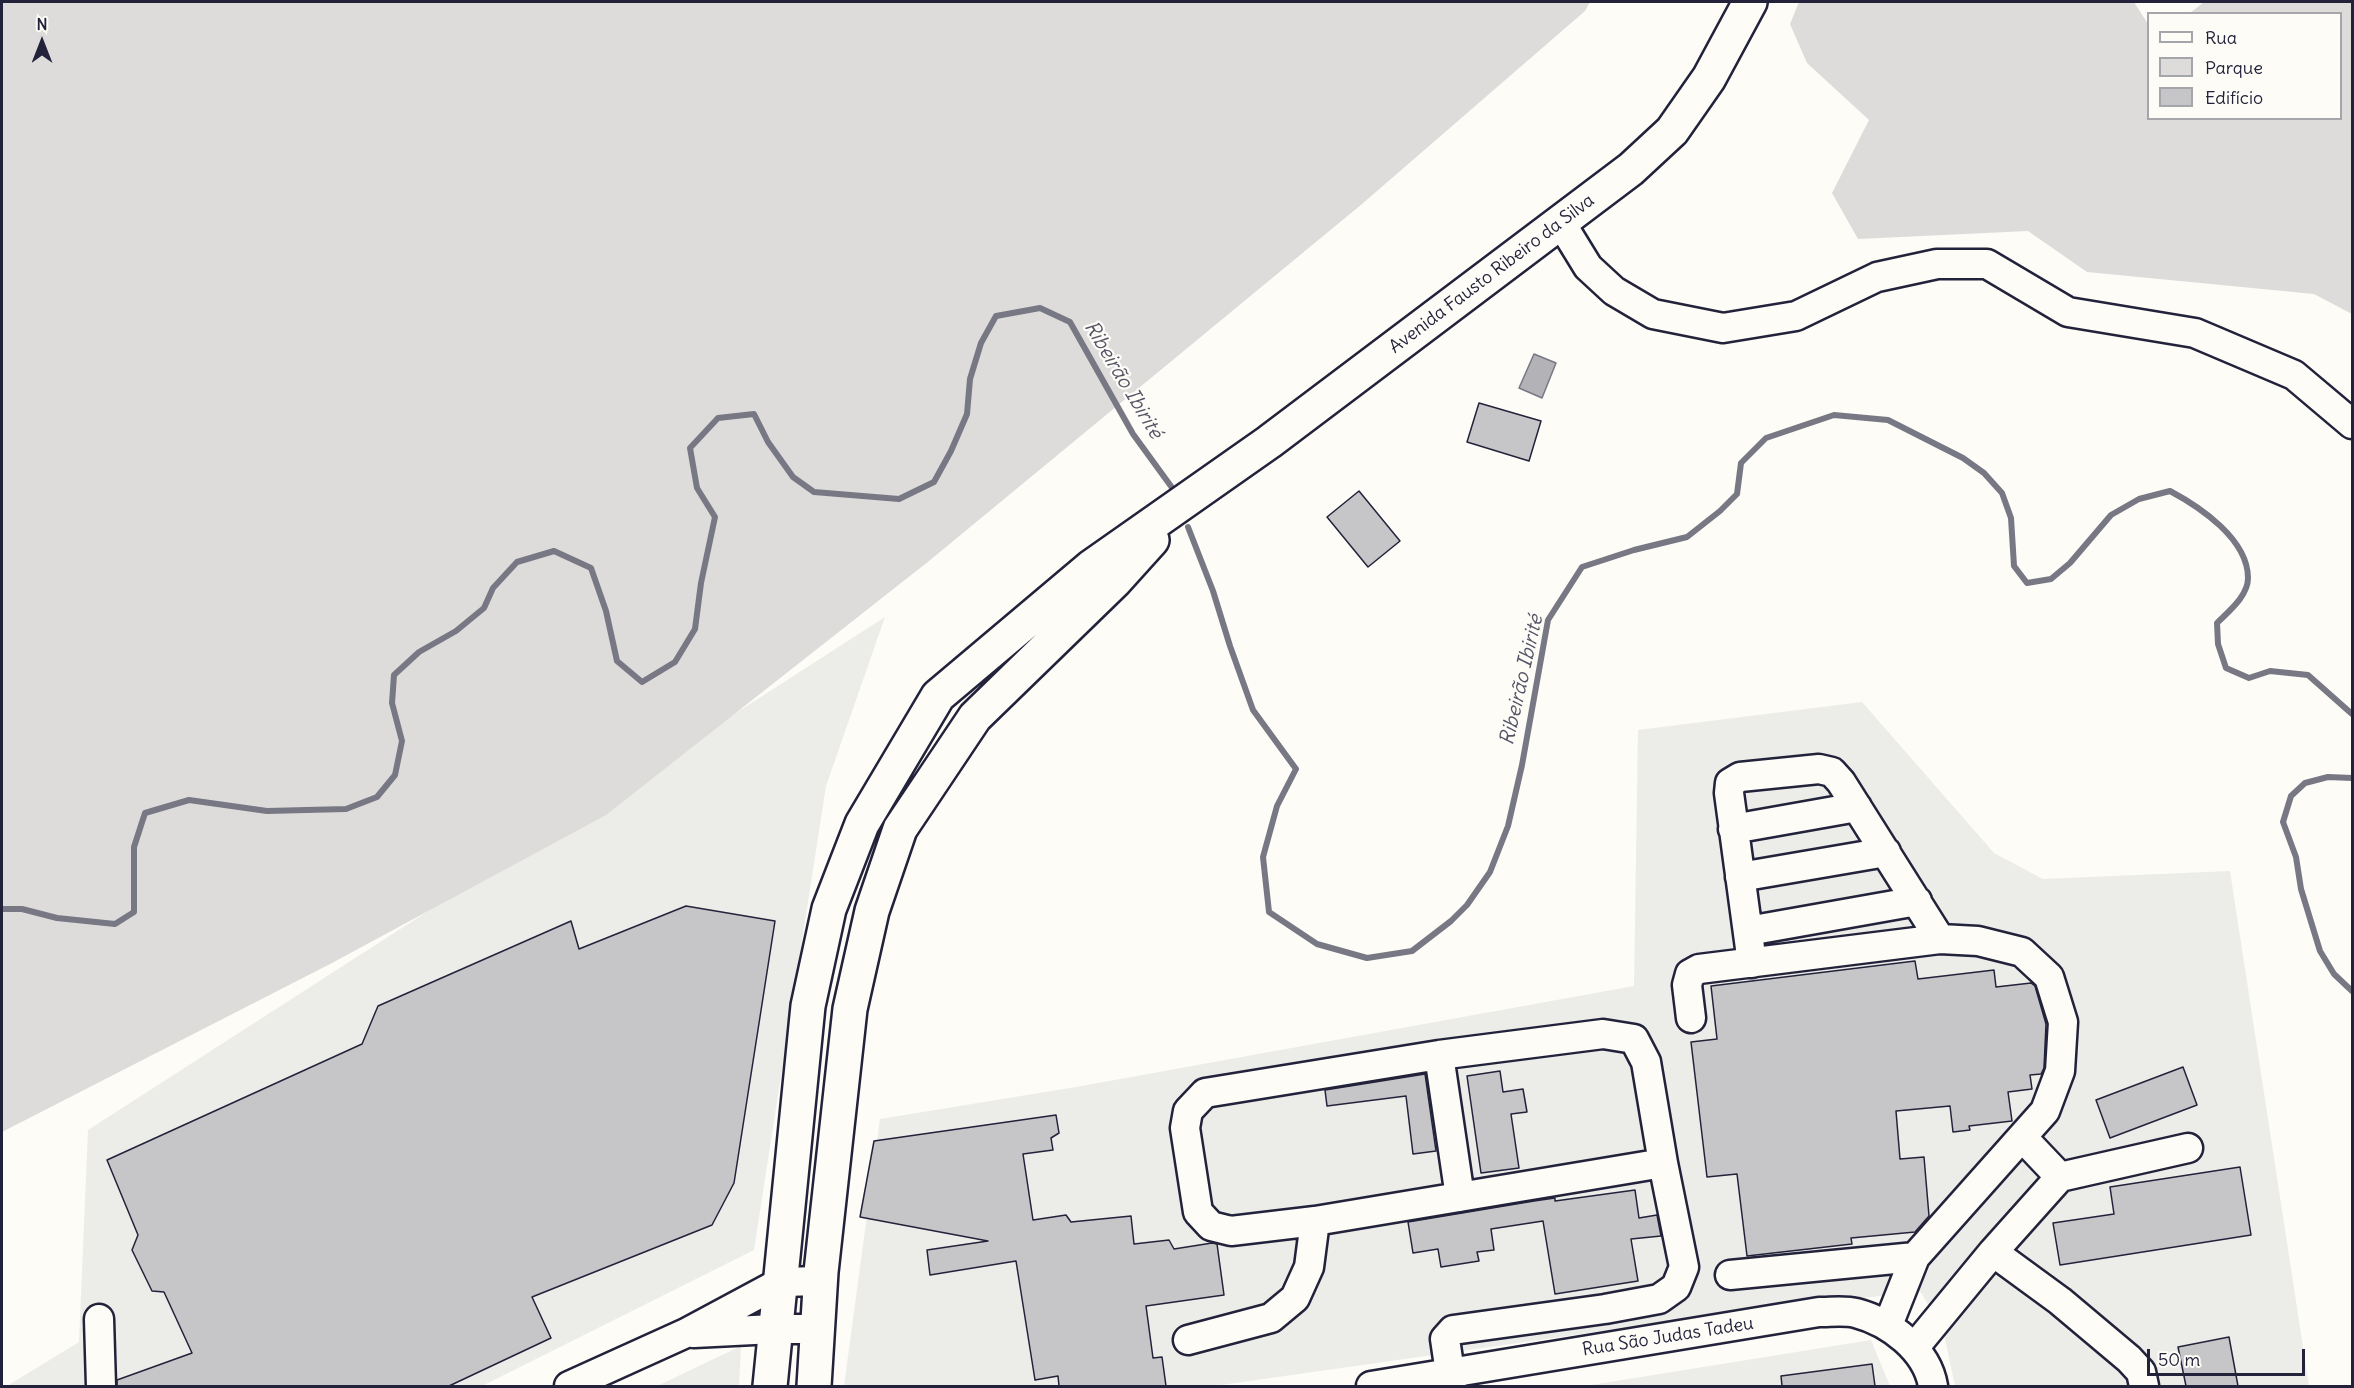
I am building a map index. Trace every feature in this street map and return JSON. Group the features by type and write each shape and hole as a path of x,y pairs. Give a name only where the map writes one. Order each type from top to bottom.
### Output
{"main road":[{"name":"Avenida Fausto Ribeiro da Silva","path":"1187,501 1561,223 1630,169 1672,131 1709,78 1750,2"},
{"path":"770,1386 808,1005 829,909 862,824 938,696 1091,567 1187,501"},
{"path":"814,1386 821,1281 850,1009 872,911 900,830 975,717 1115,581 1187,501"},
{"path":"938,696 975,717"}],"street":[{"path":"1561,223 1588,267 1614,291 1653,314 1723,328 1796,316 1877,277 1938,264 1987,264 2068,312 2195,333 2294,375 2352,424"},
{"path":"1752,963 1729,794 1730,783 1740,777 1819,769 1832,772 1841,782 1940,939"},
{"path":"1733,829 1857,807"},
{"path":"1740,878 1886,852"},
{"path":"1748,931 1917,901"},
{"path":"1691,1018 1687,985 1690,974 1699,969 1940,939 1978,941 2022,952 2049,977 2063,1022 2060,1071 2045,1110 1915,1257 1888,1325"},
{"path":"1450,1380 1445,1339 1453,1330 1605,1309 1659,1299 1676,1287 1684,1267 1646,1062 1634,1040 1603,1034 1439,1055 1205,1093 1188,1111 1185,1128 1198,1212 1211,1226 1231,1231 1315,1221 1663,1163"},
{"path":"1439,1055 1460,1197"},
{"path":"2022,1137 2060,1177"},
{"path":"1914,1348 1993,1252 2060,1177 2188,1148"},
{"path":"1188,1340 1271,1318 1295,1298 1309,1267 1315,1221"},
{"path":"1993,1252 2060,1300 2129,1359 2141,1372 2144,1386"},
{"path":"1730,1275 1915,1257"},
{"path":"569,1386 686,1334 782,1282 821,1281"},
{"name":"Rua São Judas Tadeu","path":"1371,1386 1450,1380 1819,1312 1854,1312 1888,1325 1914,1348 1932,1379 1933,1386"},
{"path":"99,1319 101,1386"},
{"path":"686,1334 818,1329"}],"shaded area":[{"path":"1534,354 1556,363 1542,398 1519,388"},
{"path":"885,617 826,786 754,1250 482,1386 7,1386 79,1342 88,1130"},
{"path":"1862,702 1994,853 2043,879 2230,871 2309,1386 1955,1386 1943,1329 1920,1291 1638,1326 1214,1386 844,1386 880,1119 1076,1087 1634,986 1638,730"},
{"path":"1871,1340 1890,1386 1585,1386"},
{"path":"741,1346 739,1386 657,1386"}],"green space":[{"path":"2,2 1590,2 1585,11 1362,204 929,561 606,815 332,963 2,1132"},
{"path":"1799,2 2134,2 2147,22 2147,120 2342,120 2342,12 2191,12 2204,2 2352,2 2352,314 2314,294 2087,272 2028,231 1858,239 1832,193 1869,120 1807,63 1790,24"}],"building":[{"path":"1479,403 1541,421 1529,461 1467,442"},
{"path":"1359,491 1400,541 1368,567 1327,517"},
{"path":"686,906 775,921 734,1183 712,1225 532,1297 551,1338 449,1386 117,1386 117,1380 192,1353 164,1292 152,1291 132,1250 138,1235 107,1160 362,1044 378,1006 571,921 579,949"},
{"path":"1915,961 1918,979 1994,970 1996,987 2031,983 2035,986 2046,1024 2044,1068 2041,1074 2030,1075 2032,1089 2008,1092 2012,1121 1969,1126 1970,1130 1953,1132 1950,1106 1896,1111 1900,1159 1924,1157 1929,1216 1915,1232 1851,1238 1852,1244 1747,1256 1737,1174 1707,1177 1691,1042 1717,1039 1711,986"},
{"path":"2183,1067 2197,1105 2110,1138 2096,1100"},
{"path":"1500,1071 1503,1092 1523,1089 1527,1112 1511,1114 1519,1168 1481,1173 1467,1076"},
{"path":"1425,1074 1436,1151 1413,1154 1406,1096 1327,1106 1325,1090"},
{"path":"1056,1115 1059,1133 1051,1138 1053,1150 1023,1154 1033,1220 1066,1215 1071,1222 1131,1216 1134,1244 1169,1240 1174,1249 1217,1244 1224,1295 1146,1306 1153,1358 1162,1357 1166,1386 1059,1386 1058,1376 1035,1380 1016,1261 930,1275 927,1250 988,1241 860,1217 874,1141"},
{"path":"2240,1167 2251,1235 2060,1265 2053,1223 2114,1214 2110,1187"},
{"path":"1635,1190 1639,1218 1657,1215 1661,1236 1631,1239 1638,1281 1555,1294 1543,1221 1491,1229 1494,1250 1477,1252 1479,1261 1441,1267 1438,1249 1413,1253 1408,1222 1555,1198 1555,1201"},
{"path":"2229,1337 2238,1386 2186,1386 2178,1347"},
{"path":"1872,1364 1875,1386 1782,1386 1781,1376"}],"waterway":[{"name":"Ribeirão Ibirité","path":"2,909 22,909 57,918 115,924 134,912 134,847 145,813 189,800 267,811 346,809 377,797 395,775 402,741 392,703 394,675 419,652 456,631 484,608 493,588 517,562 554,551 591,568 606,611 617,661 642,682 675,662 695,629 701,583 715,517 697,488 690,448 718,418 754,414 768,442 793,477 814,492 899,499 934,482 951,451 967,414 970,379 981,343 996,316 1040,308 1070,322 1133,434 1173,489"},
{"name":"Ribeirão Ibirité","path":"1188,527 1213,591 1253,710 1296,769 1277,806 1263,857 1269,912 1317,944 1367,958 1412,951 1451,921 1467,905 1490,872 1508,826 1522,765 1548,620 1582,567 1634,550 1687,537 1720,511 1737,494 1741,463 1766,438 1834,415 1888,420 1963,458 1984,473 2002,493 2011,518 2014,566 2027,583 2051,579 2070,563 2111,515 2139,499 2170,491 2208,515 2220,526 2240,550 2246,564 2248,578 2245,591 2237,603 2217,623 2218,644 2226,668 2249,678 2270,671 2308,675 2352,714"},
{"name":"Ribeirão Ibirité","path":"2352,778 2328,777 2305,783 2291,796 2283,822 2296,857 2301,889 2320,951 2334,974 2352,991"}]}
